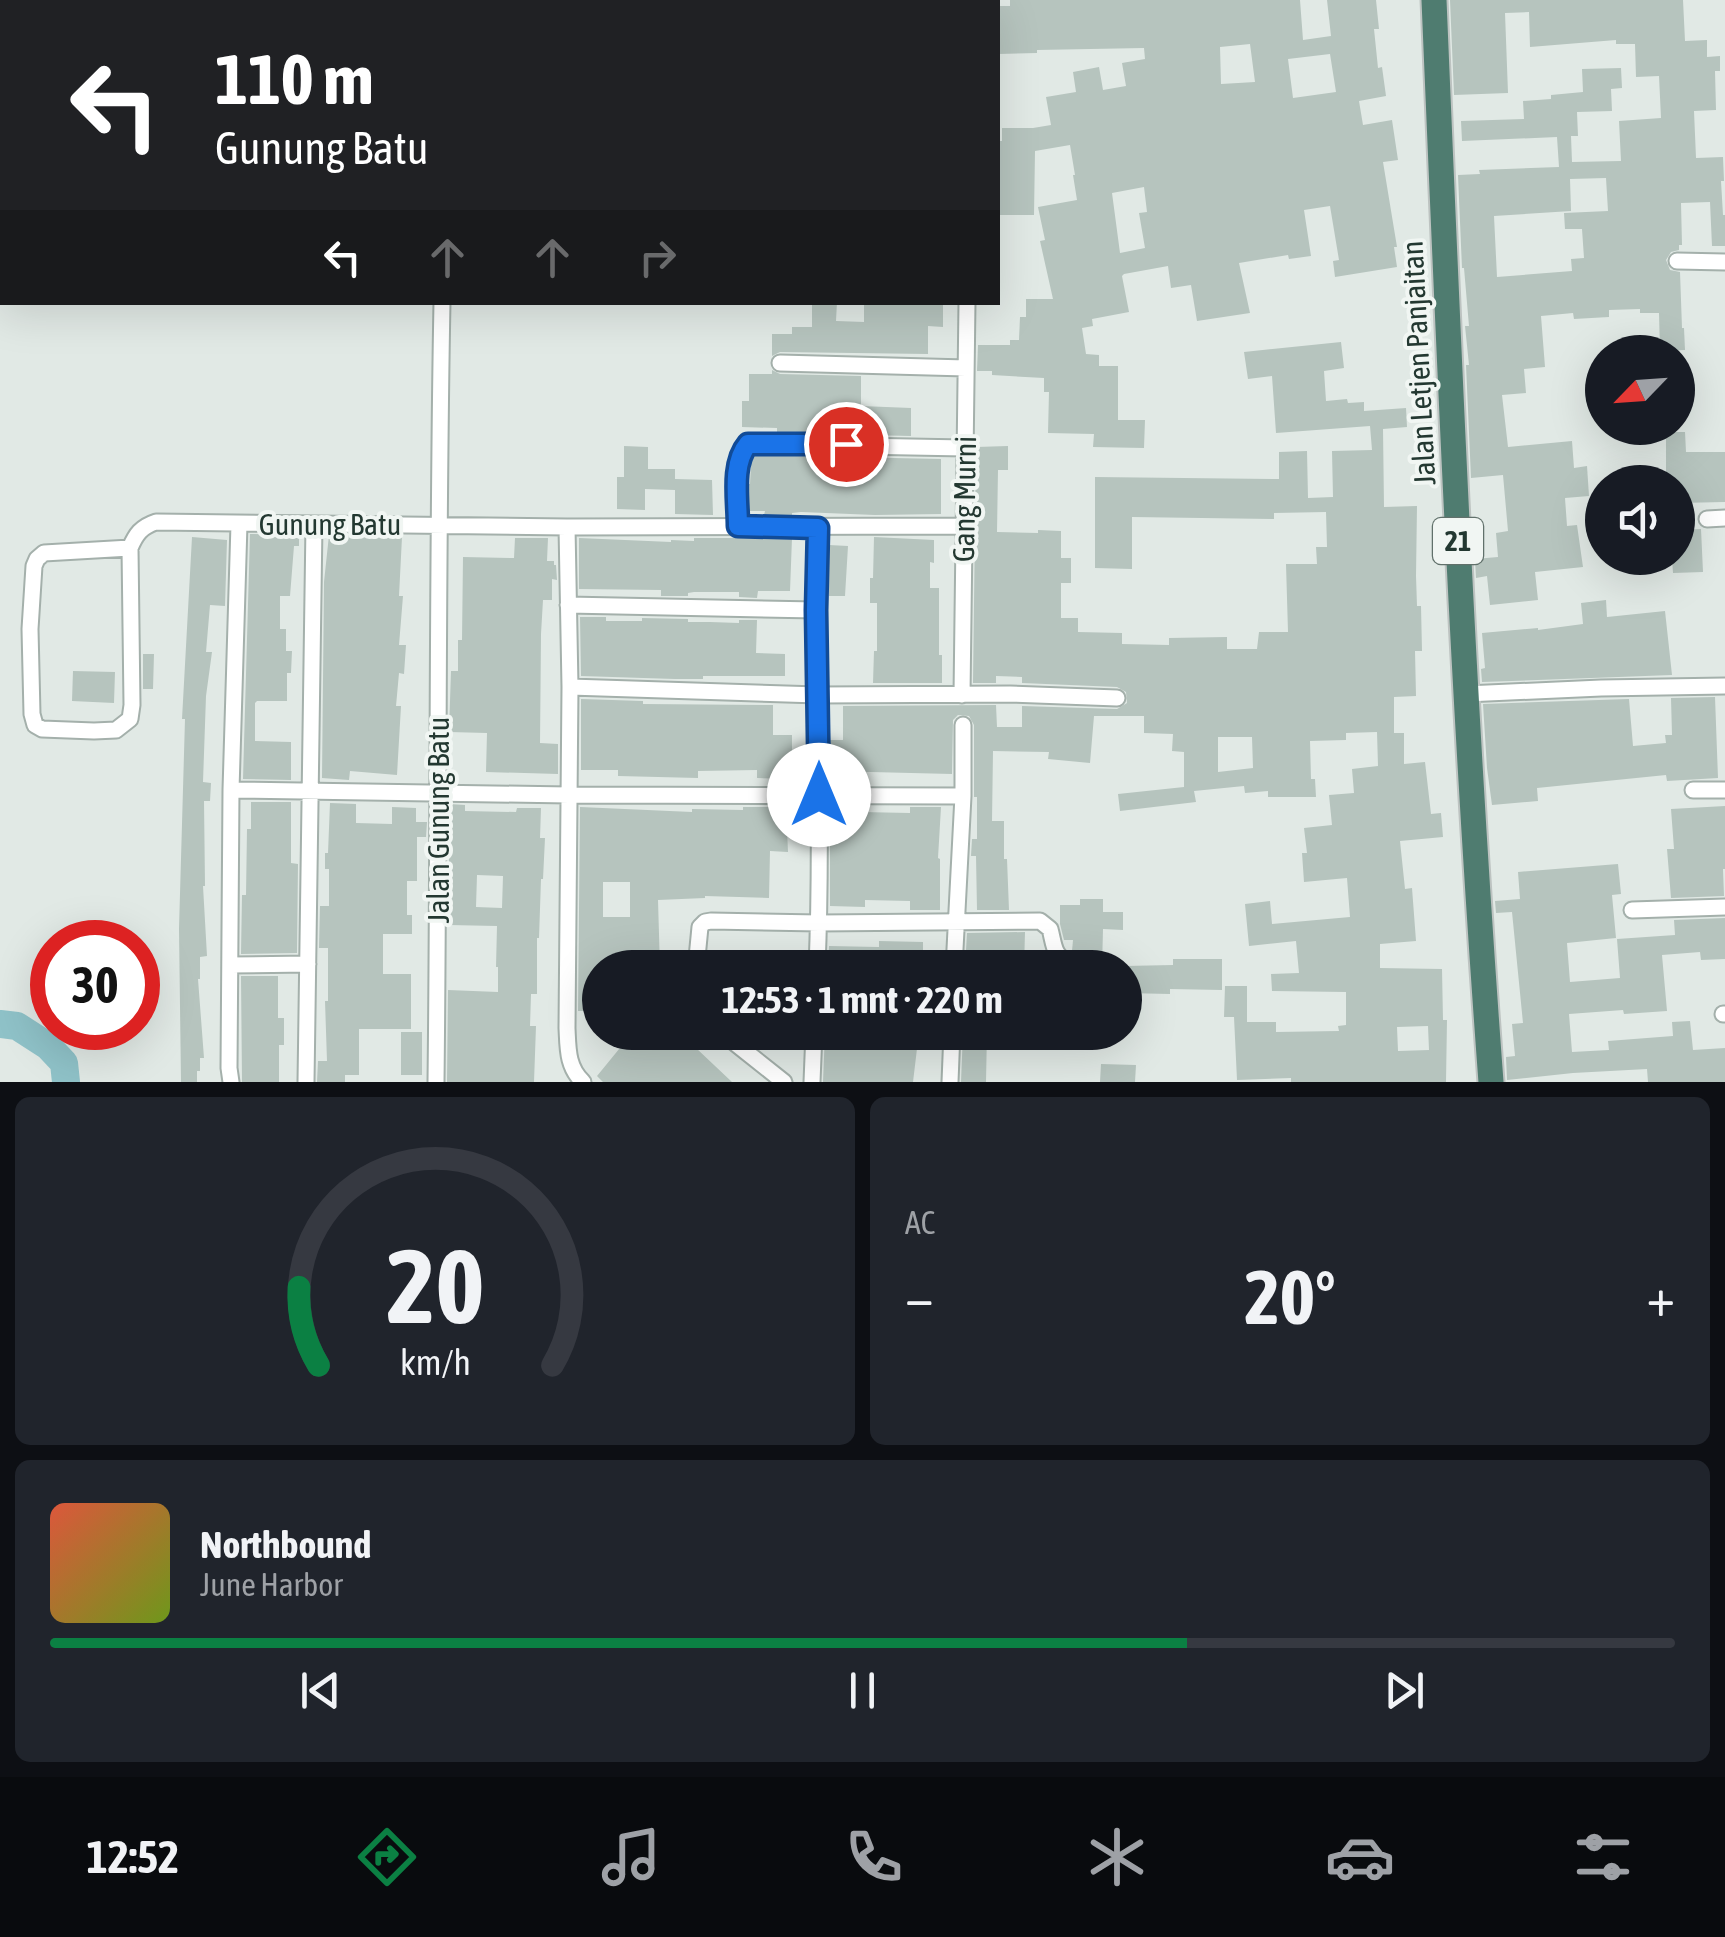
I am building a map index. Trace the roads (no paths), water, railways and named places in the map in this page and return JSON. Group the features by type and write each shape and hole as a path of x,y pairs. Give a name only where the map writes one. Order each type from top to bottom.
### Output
{"highway":[{"name":"Jalan Letjen Panjaitan","path":"1434,0 1466,694 1491,1082"}],"street":[{"path":"1677,261 1725,262"},
{"name":"Jalan Gunung Batu","path":"436,1082 442,305"},
{"name":"Gang Murni","path":"962,695 967,305"},
{"path":"780,364 966,368"},
{"path":"738,526 738,468 740,454 748,444 965,448"},
{"path":"1707,519 1725,518"},
{"path":"130,548 44,553 37,558 30,630 32,714 42,729 116,730 130,718 130,548 137,532 156,522 239,524"},
{"name":"Gunung Batu","path":"231,1082 231,790 239,524 964,526"},
{"path":"306,1082 314,524"},
{"path":"567,527 568,1050 574,1074 583,1082"},
{"path":"817,950 818,528"},
{"path":"568,605 816,610"},
{"path":"1466,694 1725,686"},
{"path":"570,687 818,695 1117,698"},
{"path":"955,950 964,725"},
{"path":"231,790 963,796"},
{"path":"1692,790 1725,790"},
{"path":"1632,910 1725,907"},
{"path":"698,950 700,927 705,922 1040,921 1050,929 1055,950"},
{"path":"230,965 308,964"},
{"path":"744,1050 784,1082"},
{"path":"812,1082 813,1050"},
{"path":"950,1082 951,1050"}],"waterway":[{"path":"0,1024 17,1026 48,1046 64,1063 66,1082"}]}
